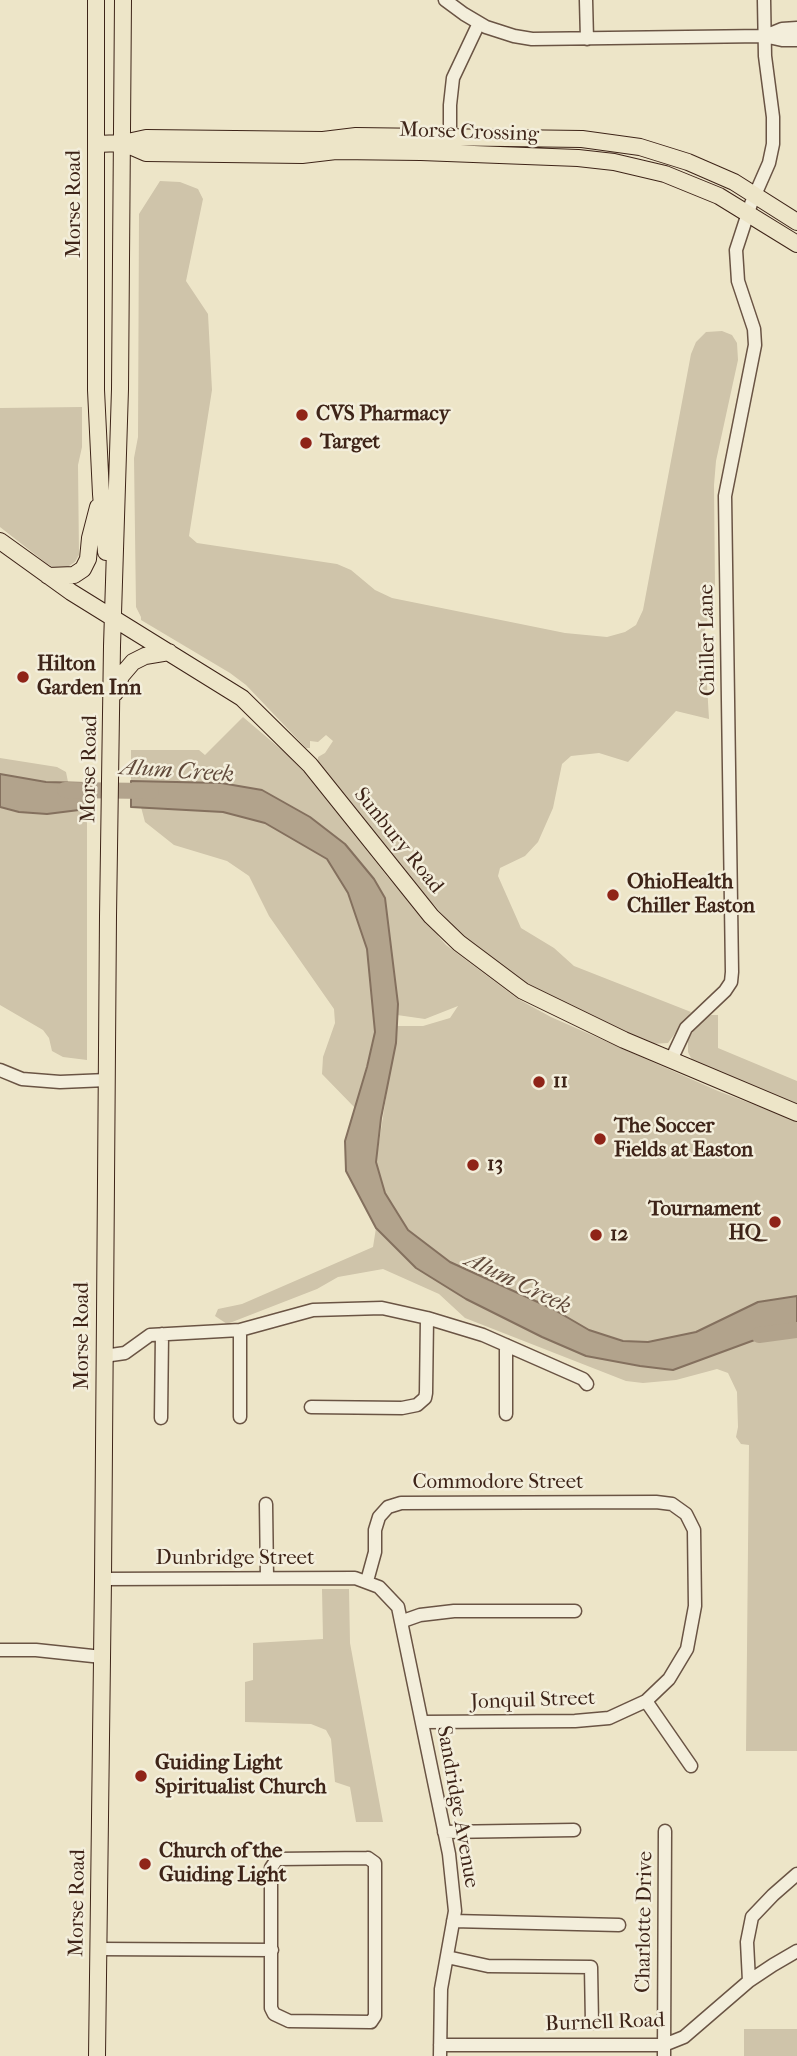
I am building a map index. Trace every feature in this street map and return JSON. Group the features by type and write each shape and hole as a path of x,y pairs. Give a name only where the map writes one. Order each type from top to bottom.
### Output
{"main road":[{"name":"Morse Road","path":"96,0 96,390 101,494 113,617"},
{"name":"Morse Road","path":"97,2056 111,705 120,389 123,0"},
{"name":"Morse Crossing","path":"96,144 123,143 146,138 323,140 356,136 450,145 582,139 640,147 705,169 797,244"},
{"name":"Morse Crossing","path":"751,204 797,222"},
{"path":"48,576 74,575 83,569 88,559 90,538 101,494"},
{"name":"Sunbury Road","path":"0,541 48,576 242,698 310,765 431,916 459,943 523,992 671,1060 797,1113"},
{"path":"111,705 121,676 133,662 145,656 169,652"}],"street":[{"path":"445,0 479,23 523,38 764,36 797,40"},
{"path":"586,0 587,39"},
{"name":"Chiller Lane","path":"671,1060 686,1028 725,991 731,982 732,971 725,496 755,345 752,323 738,282 735,257 741,230 769,163 774,134 764,36 764,0"},
{"path":"450,145 453,78 479,23"},
{"path":"764,36 782,29 797,28"},
{"path":"0,1070 22,1079 60,1082 107,1080"},
{"path":"104,1356 125,1353 149,1335 240,1330 313,1310 382,1308 464,1328 583,1379 587,1384"},
{"path":"311,1407 402,1408 421,1402 426,1393 427,1318"},
{"path":"240,1330 240,1417"},
{"path":"161,1418 162,1334"},
{"path":"506,1345 506,1414"},
{"name":"Commodore Street","path":"367,1581 375,1552 375,1530 379,1517 388,1507 401,1503 656,1502 672,1504 686,1514"},
{"path":"266,1504 267,1578"},
{"name":"Jonquil Street","path":"423,1722 575,1721 609,1718 646,1701 669,1679 687,1649 695,1606 696,1547 694,1530 686,1514"},
{"name":"Dunbridge Street","path":"103,1579 355,1578 367,1581"},
{"name":"Sandridge Avenue","path":"367,1581 390,1596 403,1621 444,1832 455,1911 441,1989 440,2050"},
{"path":"403,1621 420,1615 454,1611 575,1611"},
{"path":"0,1650 36,1650 102,1657"},
{"path":"646,1701 691,1766"},
{"path":"444,1832 575,1830"},
{"name":"Charlotte Drive","path":"664,2051 665,1831"},
{"path":"368,1858 375,1863 375,2016 370,2022 289,2021 274,2014 271,2008 272,1950 271,1868 277,1859 368,1858"},
{"path":"749,1982 747,1942 752,1917 797,1874"},
{"path":"453,1921 620,1925"},
{"path":"99,1949 272,1950"},
{"name":"Burnell Road","path":"440,2050 664,2051 749,1982 797,1951"},
{"path":"447,1957 488,1966 592,1968 592,2023"}],"shaded area":[{"path":"160,181 180,182 198,189 203,199 186,281 208,314 212,390 189,536 197,543 337,564 351,570 375,590 392,598 565,633 607,637 625,632 636,625 643,610 691,354 696,342 706,332 722,331 732,335 737,343 738,360 716,461 714,485 715,588 704,634 709,719 676,711 628,762 599,753 571,756 562,764 553,808 538,842 525,856 500,868 498,876 521,928 554,948 574,966 691,1012 668,1043 651,1044 557,1004 485,961 404,872 318,761 318,757 325,753 333,741 326,735 318,742 310,741 310,748 306,748 246,685 141,620 136,607 134,458 138,437 139,214"},
{"path":"82,407 82,447 78,465 79,555 69,566 69,571 46,563 0,527 0,408"},
{"name":"The Soccer Fields at Easton","path":"243,717 290,757 315,784 386,875 446,945 518,999 551,1017 718,1091 797,1121 797,1296 758,1302 696,1332 648,1342 623,1341 589,1330 553,1309 450,1262 408,1230 385,1193 376,1162 397,1026 423,1026 450,1018 458,1006 425,1019 397,1015 398,1004 385,898 374,879 345,844 310,817 262,790 221,783 131,781 131,750 199,750 205,755"},
{"path":"0,758 57,767 66,772 68,782 46,782 0,774"},
{"path":"0,774 46,782 86,783 87,809 47,814 19,812 0,807"},
{"path":"131,781 221,783 262,790 310,817 345,844 374,879 385,898 398,1004 396,1043 381,1118 376,1162 385,1193 408,1230 450,1262 553,1309 589,1330 623,1341 648,1342 696,1332 758,1302 797,1296 797,1330 779,1331 673,1370 640,1366 586,1356 542,1337 466,1299 416,1268 376,1228 346,1171 345,1141 375,1032 367,949 348,893 327,859 265,823 223,812 131,807"},
{"path":"0,787 56,795 87,809 87,1060 63,1057 52,1051 49,1038 43,1030 0,1005"},
{"path":"141,807 223,812 265,823 327,859 348,893 367,949 375,1032 356,1109 322,1074 323,1057 335,1023 334,1009 269,916 249,876 227,861 174,845 145,822"},
{"path":"711,1015 718,1015 718,1048 797,1081 797,1107 697,1065 688,1052 688,1040 697,1025"},
{"path":"376,1228 416,1268 466,1299 586,1356 673,1370 779,1331 797,1330 797,1751 746,1751 749,1445 741,1444 736,1437 737,1392 728,1373 717,1369 676,1380 643,1383 626,1381 465,1318 439,1294 383,1269 338,1277 317,1289 227,1324 215,1316 218,1309 242,1304 373,1247"},
{"path":"322,1589 349,1589 350,1643 383,1822 356,1822 350,1787 335,1782 331,1739 326,1730 311,1724 245,1722 245,1682 253,1680 253,1643 323,1639"},
{"path":"744,2029 797,2029 797,2056 744,2056"}],"waterway":[{"name":"Alum Creek","path":"65,790 151,791"},
{"name":"Alum Creek","path":"759,1335 797,1330"}],"place":[{"name":"CVS Pharmacy","path":"302,415"},
{"name":"Target","path":"306,443"},
{"name":"Hilton Garden Inn","path":"23,677"},
{"name":"OhioHealth Chiller Easton","path":"613,895"},
{"name":"11","path":"539,1082"},
{"name":"The Soccer Fields at Easton","path":"600,1139"},
{"name":"13","path":"473,1165"},
{"name":"Tournament HQ","path":"775,1222"},
{"name":"12","path":"596,1235"},
{"name":"Guiding Light Spiritualist Church","path":"141,1776"},
{"name":"Church of the Guiding Light","path":"145,1864"}]}
